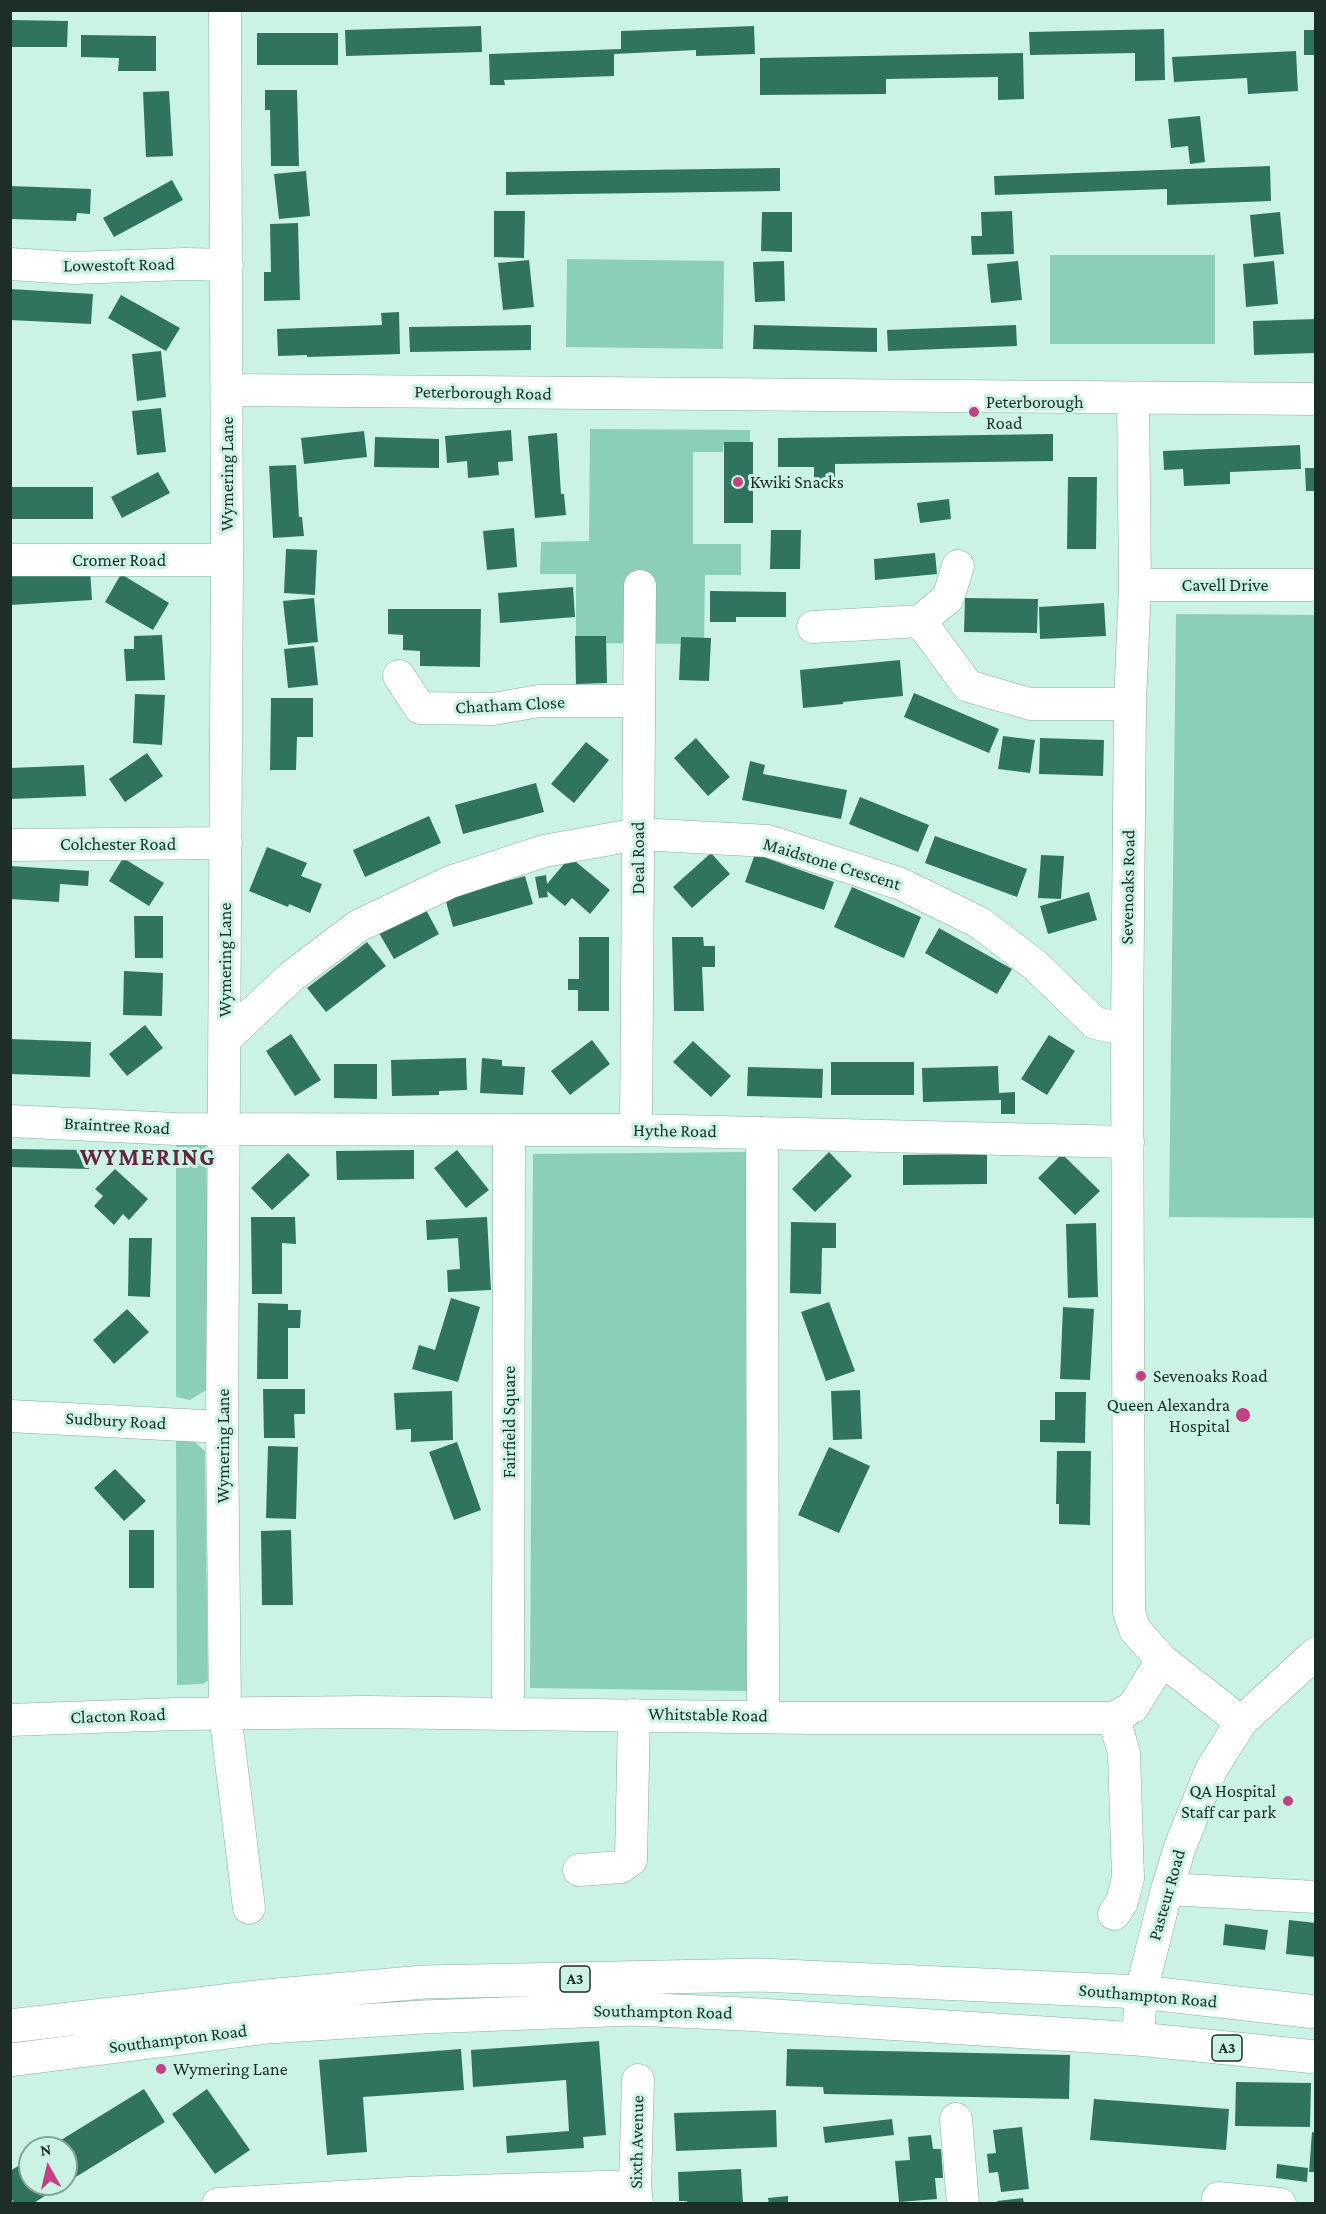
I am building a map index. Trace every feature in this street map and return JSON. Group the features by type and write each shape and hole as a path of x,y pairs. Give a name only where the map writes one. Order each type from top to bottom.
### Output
{"main road":[{"name":"Southampton Road","path":"10,2026 266,1995 423,1982 760,1975 1141,1992 1316,2012"},
{"name":"Southampton Road","path":"10,2060 268,2027 423,2017 633,2009 1138,2039 1316,2057"}],"street":[{"name":"Wymering Lane","path":"225,10 227,560 222,1426 225,1713 249,1908"},
{"name":"Lowestoft Road","path":"10,264 73,268 185,264 227,265"},
{"name":"Peterborough Road","path":"227,390 1316,399"},
{"name":"Sevenoaks Road","path":"1133,399 1135,585 1130,704 1127,1030 1129,1612 1135,1630 1162,1660 1241,1722"},
{"name":"Cromer Road","path":"10,560 227,560"},
{"path":"813,627 920,621 948,598 958,566"},
{"name":"Cavell Drive","path":"1135,585 1316,585"},
{"name":"Deal Road","path":"636,1130 639,586"},
{"path":"920,621 968,687 1030,704 1130,704"},
{"name":"Chatham Close","path":"399,676 420,708 493,709 538,701 639,701"},
{"name":"Maidstone Crescent","path":"225,1039 292,976 358,926 450,882 544,851 638,834 768,841 902,884 980,923 1035,965 1095,1023 1127,1030"},
{"name":"Colchester Road","path":"10,845 226,843"},
{"name":"Braintree Road","path":"10,1121 176,1129 223,1128"},
{"name":"Hythe Road","path":"223,1128 636,1130 1128,1142"},
{"name":"Fairfield Square","path":"508,1130 508,1714"},
{"path":"762,1133 763,1716"},
{"name":"Sudbury Road","path":"10,1416 222,1426"},
{"name":"Pasteur Road","path":"1138,2039 1141,1992 1167,1888 1180,1847 1211,1770 1241,1722 1316,1653"},
{"path":"1114,1914 1122,1902 1128,1878 1124,1753 1114,1718 1133,1707 1162,1660"},
{"name":"Whitstable Road","path":"225,1713 1114,1718"},
{"name":"Clacton Road","path":"10,1720 225,1713"},
{"path":"579,1870 621,1867 631,1860 634,1715"},
{"path":"1167,1888 1316,1897"},
{"name":"Sixth Avenue","path":"636,2195 638,2080"},
{"path":"956,2119 963,2204"},
{"path":"218,2204 410,2198 636,2195"},
{"path":"1218,2198 1280,2204"}],"green space":[{"path":"1050,255 1215,255 1215,344 1050,344"},
{"path":"567,259 724,261 723,349 566,347"},
{"path":"590,429 750,430 750,445 723,445 723,452 693,452 693,544 741,544 741,575 705,575 704,644 576,643 576,574 540,574 541,542 589,541"},
{"path":"1176,614 1315,615 1315,1218 1169,1217"},
{"path":"176,1140 206,1140 208,1252 206,1390 190,1400 176,1397"},
{"path":"753,1152 748,1691 530,1688 533,1154"},
{"path":"176,1437 191,1439 205,1451 208,1681 202,1684 177,1685"}],"building":[{"path":"10,20 68,21 67,47 10,47"},
{"path":"481,26 482,52 346,56 345,30"},
{"path":"754,26 755,54 696,56 696,50 614,54 614,76 504,80 505,85 490,85 489,54 621,49 621,31"},
{"path":"1164,29 1165,80 1135,81 1135,53 1030,55 1029,32"},
{"path":"1304,30 1316,30 1316,55 1304,55"},
{"path":"257,33 338,33 338,65 257,65"},
{"path":"81,35 156,36 156,71 118,71 119,58 81,57"},
{"path":"1296,51 1298,91 1248,94 1247,78 1174,82 1172,57"},
{"path":"1023,53 1024,99 998,100 998,77 886,79 886,94 760,95 760,58"},
{"path":"265,90 297,90 299,166 271,166 270,110 265,110"},
{"path":"169,91 173,156 146,157 143,92"},
{"path":"1200,116 1205,162 1190,164 1188,146 1171,148 1168,119"},
{"path":"1270,166 1271,201 1167,205 1167,189 995,195 994,176"},
{"path":"780,168 780,191 506,195 506,172"},
{"path":"306,171 310,216 279,219 274,174"},
{"path":"172,180 183,200 114,237 103,218"},
{"path":"10,186 91,189 90,214 77,213 76,221 10,219"},
{"path":"494,211 525,211 524,258 494,257"},
{"path":"1012,211 1014,254 972,255 971,236 982,236 981,212"},
{"path":"762,212 792,212 792,252 761,251"},
{"path":"1280,212 1284,254 1254,257 1250,215"},
{"path":"298,223 300,300 264,301 264,272 271,272 270,224"},
{"path":"529,260 534,307 503,310 498,263"},
{"path":"784,261 785,301 755,302 753,262"},
{"path":"1018,261 1022,300 991,303 987,264"},
{"path":"1274,261 1278,304 1246,307 1243,264"},
{"path":"10,289 93,294 91,324 10,320"},
{"path":"121,295 180,328 166,351 108,318"},
{"path":"399,312 400,354 278,356 277,329 382,325 381,313"},
{"path":"1316,319 1316,353 1254,355 1253,321"},
{"path":"531,325 531,350 410,352 409,327"},
{"path":"754,325 877,328 877,352 753,349"},
{"path":"1016,325 1017,346 888,351 887,330"},
{"path":"161,351 166,397 137,401 132,354"},
{"path":"161,408 166,452 137,455 132,411"},
{"path":"511,430 513,461 498,462 499,475 468,478 467,461 447,463 445,436"},
{"path":"364,431 367,457 304,464 301,438"},
{"path":"557,433 561,494 564,494 566,515 535,518 528,436"},
{"path":"1053,434 1053,461 835,464 835,480 814,480 814,467 778,467 778,438"},
{"path":"375,437 439,439 439,468 374,467"},
{"name":"Kwiki Snacks","path":"724,442 753,442 753,523 724,523"},
{"path":"1300,445 1301,469 1230,472 1230,484 1184,486 1183,469 1164,470 1163,451"},
{"path":"296,465 299,517 302,517 304,536 273,538 269,466"},
{"path":"1305,468 1316,468 1316,491 1306,491"},
{"path":"158,472 170,493 122,518 111,497"},
{"path":"1068,477 1097,477 1096,549 1067,549"},
{"path":"10,487 93,487 93,519 10,519"},
{"path":"949,499 951,519 920,523 917,503"},
{"path":"514,528 517,567 487,570 483,531"},
{"path":"771,530 801,530 800,569 770,569"},
{"path":"286,549 317,550 315,595 284,593"},
{"path":"935,553 937,574 875,580 874,559"},
{"path":"90,569 92,600 10,605 10,574"},
{"path":"121,574 169,603 153,630 105,602"},
{"path":"573,587 575,617 500,623 498,593"},
{"path":"710,591 786,592 786,617 736,617 736,622 710,622"},
{"path":"314,598 318,642 288,645 283,601"},
{"path":"965,598 1038,599 1037,633 964,632"},
{"path":"1104,603 1106,636 1040,639 1039,607"},
{"path":"388,609 481,609 480,667 420,666 420,651 403,650 403,635 388,634"},
{"path":"162,635 165,680 126,681 124,649 134,649 134,636"},
{"path":"575,636 606,636 607,683 576,684"},
{"path":"681,637 711,638 709,681 679,680"},
{"path":"314,646 318,685 288,688 284,649"},
{"path":"900,660 903,696 803,708 800,670"},
{"path":"914,693 999,729 989,753 904,717"},
{"path":"135,694 165,695 162,745 133,743"},
{"path":"271,698 313,698 313,737 297,737 296,770 270,770"},
{"path":"1003,736 1035,740 1030,773 998,769"},
{"path":"696,738 730,777 708,796 674,758"},
{"path":"1040,738 1104,740 1103,776 1039,774"},
{"path":"586,742 609,760 574,803 551,784"},
{"path":"147,753 163,776 125,802 109,779"},
{"path":"750,761 765,765 763,774 847,790 841,819 742,800"},
{"path":"84,765 86,796 10,799 10,768"},
{"path":"536,783 544,812 463,834 455,805"},
{"path":"860,797 929,825 918,852 849,824"},
{"path":"429,816 441,843 365,877 353,850"},
{"path":"935,836 1027,869 1017,897 925,863"},
{"path":"267,847 307,863 301,876 322,884 310,913 289,904 288,907 249,891"},
{"path":"711,853 730,874 692,908 673,887"},
{"path":"755,854 834,882 824,910 745,882"},
{"path":"1041,855 1064,856 1061,899 1038,898"},
{"path":"570,857 610,890 590,914 572,898 565,906 547,891 548,897 539,898 535,877 546,875 547,884"},
{"path":"123,858 164,883 149,906 109,881"},
{"path":"10,866 89,871 88,886 60,884 59,902 10,899"},
{"path":"525,876 533,904 453,927 445,898"},
{"path":"852,887 921,917 904,958 834,927"},
{"path":"1089,892 1097,920 1048,934 1040,906"},
{"path":"425,908 439,934 394,959 379,933"},
{"path":"134,916 163,916 163,958 135,958"},
{"path":"939,928 1012,969 997,994 925,953"},
{"path":"579,937 609,937 609,1011 578,1011 578,990 568,990 568,979 579,979"},
{"path":"672,937 703,937 704,946 715,946 715,967 702,967 704,1011 674,1011"},
{"path":"367,942 386,966 326,1012 307,988"},
{"path":"124,971 163,973 162,1016 123,1015"},
{"path":"145,1025 163,1048 127,1076 109,1054"},
{"path":"291,1034 321,1080 295,1096 266,1051"},
{"path":"1049,1035 1075,1051 1047,1095 1021,1079"},
{"path":"10,1039 91,1042 90,1077 10,1074"},
{"path":"592,1040 610,1064 570,1095 551,1071"},
{"path":"693,1041 731,1076 711,1097 673,1062"},
{"path":"466,1058 467,1090 439,1091 439,1095 392,1096 391,1060"},
{"path":"482,1058 502,1060 502,1066 525,1067 523,1095 480,1093"},
{"path":"831,1062 914,1062 914,1095 831,1095"},
{"path":"334,1064 377,1064 377,1099 334,1098"},
{"path":"998,1066 999,1093 1015,1092 1015,1114 1001,1114 1001,1100 923,1102 922,1068"},
{"path":"748,1067 823,1069 822,1098 747,1096"},
{"path":"10,1149 90,1150 89,1169 10,1167"},
{"path":"414,1150 414,1179 337,1180 336,1151"},
{"path":"457,1150 489,1190 466,1208 434,1168"},
{"path":"829,1152 852,1176 815,1212 792,1189"},
{"path":"288,1153 310,1175 272,1210 251,1188"},
{"path":"987,1154 987,1184 903,1185 903,1155"},
{"path":"1062,1154 1100,1191 1075,1215 1038,1178"},
{"path":"115,1169 148,1199 129,1220 123,1214 114,1225 94,1206 103,1196 95,1189"},
{"path":"251,1217 295,1217 296,1244 282,1243 282,1294 252,1294"},
{"path":"487,1217 491,1290 448,1292 447,1270 460,1269 458,1238 427,1240 426,1220"},
{"path":"791,1222 836,1223 836,1248 822,1248 821,1294 790,1293"},
{"path":"1096,1223 1098,1297 1068,1298 1066,1224"},
{"path":"129,1238 152,1238 150,1297 128,1296"},
{"path":"451,1298 480,1307 458,1382 412,1369 419,1345 435,1350"},
{"path":"829,1302 855,1371 826,1381 801,1312"},
{"path":"258,1303 288,1304 288,1310 301,1310 300,1328 288,1328 288,1379 257,1379"},
{"path":"1063,1307 1094,1309 1090,1380 1060,1379"},
{"path":"127,1309 149,1332 114,1364 93,1340"},
{"path":"263,1389 305,1389 305,1414 294,1414 295,1438 264,1438"},
{"path":"860,1390 862,1439 833,1440 831,1391"},
{"path":"452,1391 453,1440 411,1442 411,1429 396,1430 394,1393"},
{"path":"1055,1392 1086,1392 1085,1443 1040,1442 1040,1420 1055,1420"},
{"path":"457,1442 481,1510 454,1520 429,1452"},
{"path":"268,1446 298,1447 296,1519 266,1518"},
{"path":"829,1447 870,1466 839,1533 798,1515"},
{"path":"1057,1451 1091,1451 1090,1525 1059,1524 1059,1504 1056,1504"},
{"path":"115,1469 146,1501 124,1521 94,1488"},
{"path":"129,1530 154,1530 154,1588 129,1588"},
{"path":"291,1530 293,1605 262,1605 261,1531"},
{"path":"1289,1920 1316,1923 1316,1957 1286,1954"},
{"path":"1225,1924 1268,1930 1265,1950 1223,1945"},
{"path":"599,2041 606,2135 583,2137 584,2148 507,2153 506,2136 569,2131 566,2080 473,2087 471,2050"},
{"path":"461,2049 464,2090 363,2097 367,2152 327,2155 319,2060"},
{"path":"787,2049 1070,2055 1069,2099 824,2094 823,2087 786,2086"},
{"path":"1236,2082 1311,2083 1310,2127 1235,2126"},
{"path":"144,2089 165,2122 78,2176 78,2136 68,2136"},
{"path":"207,2089 250,2150 215,2174 172,2114"},
{"path":"1094,2099 1229,2109 1226,2150 1090,2140"},
{"path":"776,2110 777,2147 676,2151 674,2113"},
{"path":"892,2119 894,2135 825,2143 823,2127"},
{"path":"1022,2127 1029,2189 1001,2192 998,2172 989,2173 987,2154 996,2153 993,2130"},
{"path":"1312,2132 1316,2133 1316,2172 1309,2172"},
{"path":"931,2135 933,2149 941,2149 943,2178 935,2178 937,2199 899,2202 895,2161 910,2160 908,2137"},
{"path":"1277,2164 1308,2168 1307,2182 1276,2178"},
{"path":"18,2166 18,2196 45,2196 32,2204 15,2204 10,2197 10,2171"},
{"path":"741,2169 743,2204 687,2204 687,2201 679,2201 678,2172"},
{"path":"788,2196 788,2204 769,2204 768,2198"},
{"path":"1023,2198 1024,2204 998,2204 997,2201"}],"place":[{"name":"Peterborough Road","path":"974,412"},
{"name":"Kwiki Snacks","path":"738,482"},
{"name":"Sevenoaks Road","path":"1141,1376"},
{"name":"Queen Alexandra Hospital","path":"1243,1415"},
{"name":"QA Hospital Staff car park","path":"1288,1801"},
{"name":"Wymering Lane","path":"161,2069"}],"district":[{"name":"WYMERING","path":"148,1158"}]}
